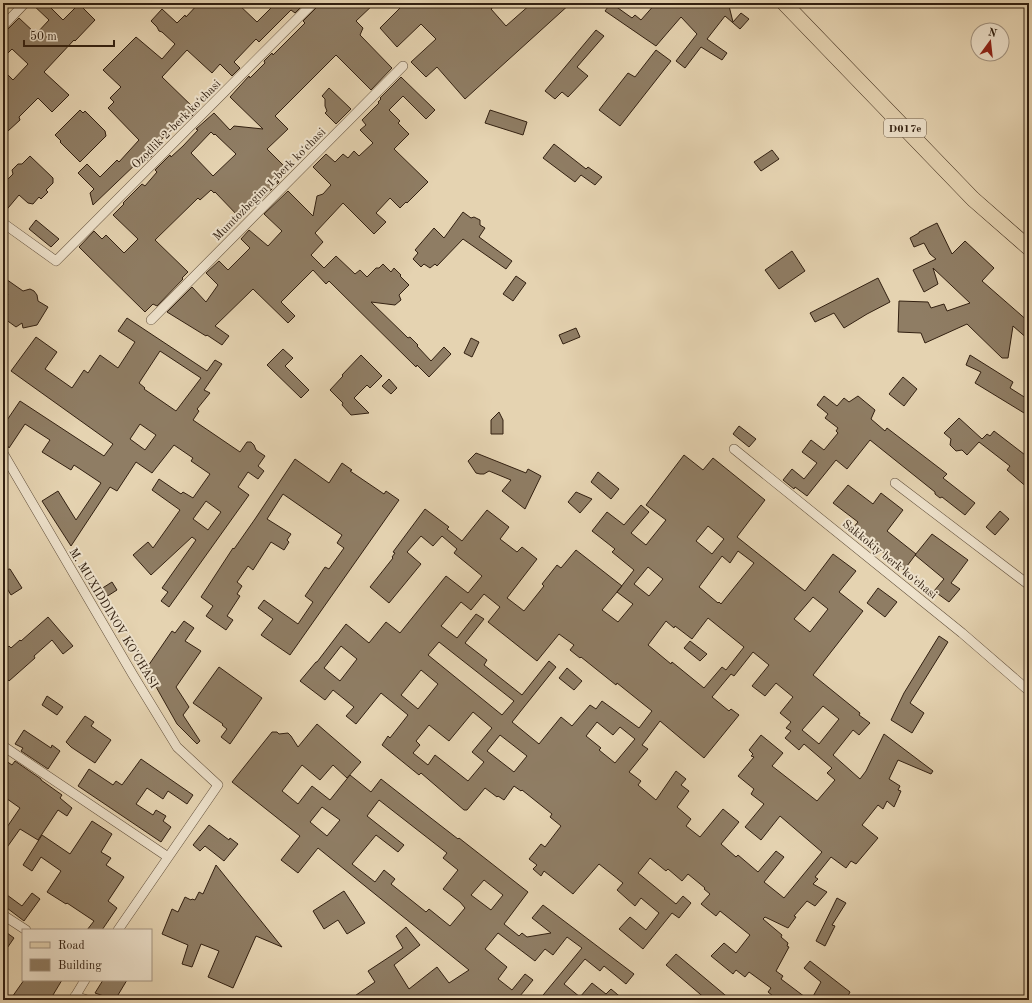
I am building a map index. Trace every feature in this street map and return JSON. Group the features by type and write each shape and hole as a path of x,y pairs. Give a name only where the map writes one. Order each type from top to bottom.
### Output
{"main road":[{"name":"D017e","path":"784,3 973,199 1029,248"}],"street":[{"path":"3,26 25,3"},
{"name":"Ozodlik 2-berk koʻchasi","path":"3,223 56,261 313,3"},
{"name":"Mumtozbegim 1-berk koʻchasi","path":"151,320 403,66"},
{"name":"Sakkokiy berk koʻchasi","path":"734,449 962,633 1029,691"},
{"name":"M. MUXIDDINOV KO'CHASI","path":"3,453 177,747 218,785 168,857"},
{"path":"895,483 1029,585"},
{"path":"3,746 168,857 119,929"},
{"path":"3,915 24,929"},
{"path":"84,981 74,998 87,1000"}],"building":[{"path":"31,3 46,3 63,20 79,4 95,20 44,72 69,95 52,112 38,98 19,117 20,120 8,131 3,125 3,70 13,80 28,64 12,49 3,58 3,37 7,33 5,32 19,18 36,34 49,20"},
{"path":"199,3 237,3 257,22 276,3 305,3 295,13 291,10 259,42 256,39 234,62 240,68 232,76 220,64 212,73 187,50 162,77 197,111 188,120 185,118 180,124 178,122 158,143 161,147 147,161 144,158 140,162 139,161 93,205 90,193 94,189 78,173 87,164 100,177 117,160 119,162 139,140 108,108 114,102 110,98 121,87 103,70 136,37 162,59 175,44 159,31 151,21 162,9 177,23 185,15 186,17"},
{"path":"319,3 375,3 356,21 363,28 360,35 392,68 371,90 336,55 275,116 288,129 267,149 288,170 277,181 279,182 255,206 254,205 240,218 215,192 214,193 211,190 200,200 198,198 155,240 188,272 157,306 153,304 145,312 79,247 94,231 102,239 106,235 124,253 138,239 113,215 142,184 145,186 157,172 155,170 170,155 171,157 183,146 198,130 196,129 214,113 230,130 234,126 263,129 230,97 249,76 250,78 265,63 264,61 272,53 273,55 305,23 303,21","holes":["211,132 214,135 215,134 236,154 213,176 191,153"]},
{"path":"405,3 498,3 491,9 506,26 532,3 571,3 465,99 437,67 426,77 411,62 436,39 421,24 397,47 380,28"},
{"path":"611,3 632,18 635,15 641,20 656,3 726,3 729,6 733,22 741,13 749,19 740,29 725,16 707,39 727,53 722,60 701,47 685,68 676,61 697,34 681,17 656,46 605,11"},
{"path":"596,30 604,36 577,67 588,76 568,97 562,92 555,99 545,91"},
{"path":"656,50 671,61 620,126 599,110 628,73 635,77"},
{"path":"401,77 435,110 426,119 403,96 389,110 400,121 398,123 409,134 394,149 428,182 400,208 390,198 376,213 386,222 374,234 343,203 315,233 323,242 311,255 324,268 336,256 355,274 360,270 367,277 376,268 379,268 383,264 391,272 394,268 401,275 400,276 409,285 399,295 401,300 395,305 371,302 408,338 410,337 431,361 444,347 451,354 429,377 417,365 416,367 329,281 326,284 313,270 281,302 295,316 288,323 253,289 215,326 229,336 222,345 167,312 192,287 206,302 218,285 206,273 219,261 228,270 250,248 241,239 249,230 268,246 282,231 264,214 288,191 313,216 317,196 323,194 331,185 313,167 326,154 335,162 343,154 348,158 354,151 359,156 373,143 360,130 366,125 362,120 379,103 380,98"},
{"path":"329,88 351,109 336,124 325,113 327,111 325,99 322,96"},
{"path":"80,110 83,113 85,111 105,131 106,136 80,162 55,135"},
{"path":"490,110 527,122 523,135 485,123"},
{"path":"554,144 586,169 588,167 602,177 595,185 581,175 575,182 543,158"},
{"path":"772,150 779,159 761,171 754,162"},
{"path":"30,156 53,178 53,183 46,190 48,192 41,199 39,197 33,204 28,203 19,195 3,214 3,184 13,174 12,170 18,164 22,164"},
{"path":"463,212 471,218 474,217 480,220 480,225 485,228 479,237 512,261 506,269 463,239 437,266 435,264 430,268 424,264 421,267 413,259 418,253 415,250 434,228 444,238"},
{"path":"36,220 59,239 51,247 29,229"},
{"path":"937,223 952,254 965,241 994,268 982,281 1029,322 1029,340 1013,326 1008,358 1002,358 967,324 925,343 921,333 898,332 899,301 928,302 931,308 944,304 947,311 970,303 933,268 938,284 924,292 913,270 936,259 930,254 924,243 914,247 910,238"},
{"path":"792,251 805,271 779,289 765,270"},
{"path":"516,276 526,283 513,301 503,294"},
{"path":"3,277 23,291 30,289 34,291 37,295 38,301 48,307 37,325 23,328 22,323 16,327 5,319 3,313 3,302 8,294 3,291"},
{"path":"878,278 890,302 844,328 834,313 815,322 810,313"},
{"path":"127,318 207,371 215,360 222,364 204,390 210,393 197,409 199,411 193,420 240,452 247,442 251,442 256,450 265,456 258,466 264,471 258,479 248,472 238,487 249,495 169,607 161,601 168,592 162,588 196,540 192,537 151,575 133,555 148,542 153,548 180,510 152,490 159,479 181,494 183,492 193,498 210,474 191,461 193,458 174,445 152,473 136,462 117,491 110,487 71,546 42,501 58,491 76,520 101,483 74,465 71,470 42,452 50,440 25,424 9,448 3,438 3,426 20,401 104,456 113,444 11,371 36,337 57,352 45,369 72,388 84,370 88,373 100,355 118,368 135,342 118,331","holes":["160,351 201,378 176,411 144,389 145,388 139,383","140,424 156,435 145,450 130,439","206,501 221,512 208,530 193,519"]},
{"path":"576,328 580,337 563,344 559,335"},
{"path":"471,338 479,342 472,357 464,353"},
{"path":"283,349 293,358 285,366 309,390 301,398 267,365"},
{"path":"361,355 382,376 370,388 367,385 354,398 369,413 351,415 342,405 343,403 330,390"},
{"path":"970,355 1013,382 1010,388 1029,400 1029,416 975,383 981,372 966,365"},
{"path":"903,377 917,389 904,406 889,394"},
{"path":"389,379 397,388 391,394 382,386"},
{"path":"824,396 837,406 844,398 849,402 858,396 875,410 871,419 885,431 887,428 947,474 943,478 975,503 965,515 942,497 940,498 935,494 935,492 870,440 847,469 836,460 807,496 795,487 794,489 783,480 792,469 804,479 817,463 802,452 811,440 824,450 838,433 836,431 838,428 825,418 828,414 817,405"},
{"path":"499,412 503,420 503,434 491,434 491,420"},
{"path":"959,418 982,439 987,434 990,436 994,431 1029,458 1029,489 1007,470 1010,466 979,442 967,455 962,450 956,451 950,445 951,439 944,433"},
{"path":"739,426 756,439 749,447 733,434"},
{"path":"476,453 526,473 528,469 541,476 525,509 502,491 511,480 489,471 484,474 476,473 468,461"},
{"path":"684,455 703,470 713,458 765,500 737,537 805,591 833,554 856,571 839,592 863,611 813,675 860,713 859,715 870,723 859,735 853,730 833,755 860,779 866,771 884,734 933,771 931,774 898,760 889,779 900,786 898,790 901,791 894,807 887,801 883,809 878,805 862,825 878,838 856,864 851,861 846,868 831,857 815,877 818,879 813,884 827,892 815,906 807,901 794,916 796,917 788,928 765,917 763,919 782,935 781,937 788,943 787,946 789,947 776,971 783,976 781,979 809,1000 778,1000 768,992 771,988 749,972 745,977 736,970 733,974 711,956 724,943 736,953 750,935 720,911 716,916 701,904 710,894 688,874 682,881 668,869 666,871 650,858 638,873 676,904 683,896 691,903 679,918 672,913 643,949 619,929 630,917 646,930 659,913 641,898 635,906 617,890 623,883 599,864 573,894 544,871 541,876 533,869 537,865 529,859 541,844 545,847 561,826 550,817 552,814 522,790 521,791 514,786 504,800 498,796 497,797 485,788 467,810 464,810 421,773 419,775 382,745 388,736 390,738 408,715 381,693 356,724 346,716 354,707 333,690 325,700 300,681 317,662 346,624 369,643 386,622 400,633 446,576 468,593 482,576 454,553 457,549 442,536 433,546 421,536 407,552 421,564 389,603 370,587 393,558 392,557 395,553 393,552 425,509 449,527 447,529 462,541 487,510 509,527 500,539 517,552 522,547 537,559 507,598 524,611 544,586 542,584 557,565 561,568 576,550 622,586 634,570 612,552 615,549 592,531 607,512 624,525 641,505 649,512 631,533 646,545 666,520 646,505","holes":["708,526 724,539 712,554 696,541","738,551 754,563 721,604 699,587 722,556 730,563","648,567 663,579 649,596 634,584","617,592 633,604 618,622 602,610","484,594 500,607 488,622 537,661 559,634 574,645 570,650 616,685 617,683 652,711 639,728 602,701 596,709 590,705 572,726 561,717 539,744 512,722 556,667 549,661 522,695 484,665 487,660 465,643 484,619 476,614 457,638 441,626 461,602 471,610","813,597 828,609 810,632 794,619","708,618 744,647 726,670 722,667 704,688 648,645 666,621 674,628 675,626 692,639","439,642 514,701 502,715 428,655","341,646 357,659 340,681 324,668","753,652 769,665 752,686 765,696 776,683 793,697 780,713 791,722 786,728 791,731 785,738 799,750 804,744 832,768 827,773 835,780 817,801 772,766 783,753 761,735 749,750 753,754 751,756 754,757 738,776 754,789 751,794 764,804 745,827 761,840 780,816 822,852 784,898 764,882 784,857 776,851 758,872 738,855 736,857 721,844 739,822 723,809 700,837 686,826 691,819 677,807 689,791 681,785 686,779 676,771 656,800 638,785 641,781 629,772 648,749 642,745 660,721 704,758 739,715 731,709 729,711 712,697 731,674 734,676","421,670 438,684 418,709 401,695","823,706 839,719 819,744 802,730","473,712 492,728 472,752 484,762 468,781 435,755 428,765 413,753 420,745 416,741 429,725 449,741","597,722 613,735 620,727 635,739 615,763 599,750 601,748 586,736","500,735 527,756 514,772 487,751"]},
{"path":"295,459 329,483 342,463 352,470 350,471 384,494 386,491 399,500 290,655 261,635 273,619 258,608 264,600 298,624 313,602 305,596 325,567 329,569 344,548 337,543 342,535 283,494 267,519 291,534 287,540 289,542 284,550 271,542 253,570 248,566 237,582 242,586 237,594 240,596 227,616 233,620 226,630 206,616 213,606 201,597"},
{"path":"598,472 619,489 611,499 591,482"},
{"path":"848,485 873,504 881,493 903,510 887,531 916,554 904,570 853,528 858,522 833,503"},
{"path":"576,492 592,499 580,513 568,502"},
{"path":"1000,511 1009,519 995,535 986,527"},
{"path":"932,534 968,560 951,583 960,589 949,602 934,591 944,579 915,555"},
{"path":"10,569 22,588 11,595 3,582 3,570"},
{"path":"112,582 117,590 106,597 101,589"},
{"path":"878,588 897,602 885,617 867,603"},
{"path":"48,617 73,646 63,654 52,640 34,656 35,658 9,681 3,674 3,651 9,646 11,648 20,640 21,641"},
{"path":"184,621 194,628 185,641 201,651 176,687 189,707 183,715 200,741 197,744 177,724 146,669 172,631 175,633"},
{"path":"939,636 948,642 910,703 924,713 912,733 891,720 904,693"},
{"path":"690,641 707,654 700,661 684,648"},
{"path":"219,667 262,698 230,744 221,737 227,729 222,725 223,724 193,703"},
{"path":"567,668 582,681 574,690 559,678"},
{"path":"47,696 63,707 57,715 42,705"},
{"path":"85,716 94,722 91,726 111,740 95,763 66,742"},
{"path":"317,724 361,762 347,778 333,765 320,780 302,765 282,791 298,804 312,786 330,800 350,775 371,792 381,779 528,892 504,924 519,936 522,933 527,937 551,933 532,918 543,905 634,974 626,984 604,966 600,971 585,959 564,984 580,997 592,983 606,994 611,989 624,1000 539,1000 582,948 567,937 553,955 545,949 535,961 498,933 485,949 507,967 498,979 512,990 525,974 533,980 520,996 526,1000 349,1000 375,982 368,971 403,948 396,936 406,927 420,945 394,965 409,989 437,967 449,983 469,970 318,848 298,873 281,860 300,836 232,782 272,732 277,732 279,734 288,733 298,747","holes":["379,800 447,853 443,858 458,870 443,889 460,902 465,908 450,926 429,909 426,912 391,884 395,879 384,870 375,882 352,864 376,835 398,852 404,845 367,816","322,807 340,820 327,836 310,822","484,880 503,895 491,910 471,895"]},
{"path":"24,730 51,748 52,745 60,751 48,769 21,751 23,748 15,744"},
{"path":"3,759 12,765 15,761 41,779 62,795 60,798 72,808 67,816 58,810 38,840 20,829 3,853 3,833 20,808 3,796"},
{"path":"141,759 193,795 187,804 168,791 163,799 147,788 136,804 153,815 156,810 166,816 163,821 171,827 161,842 78,786 89,769 113,785 116,781 122,785"},
{"path":"92,821 112,834 101,852 111,858 106,865 124,877 108,901 117,908 103,929 88,929 94,921 47,892 61,871 41,857 32,871 23,865 42,835 70,854"},
{"path":"209,825 229,840 230,838 238,844 224,861 205,846 200,851 193,845"},
{"path":"216,865 282,947 256,936 233,988 208,977 219,951 201,944 192,967 182,964 188,945 162,934 172,909 178,912 185,897 195,900 199,892 203,894"},
{"path":"344,891 365,923 347,934 338,920 324,929 313,911"},
{"path":"3,892 22,906 32,893 40,899 24,921 3,905"},
{"path":"837,898 846,903 832,925 835,926 825,946 816,941"},
{"path":"3,930 14,938 3,954"},
{"path":"676,954 731,1000 707,1000 666,965"},
{"path":"810,961 850,992 846,1000 811,1000 821,982 804,968"},
{"path":"23,981 61,981 50,1000 10,1000"},
{"path":"102,981 126,981 115,1000 95,993"}]}
